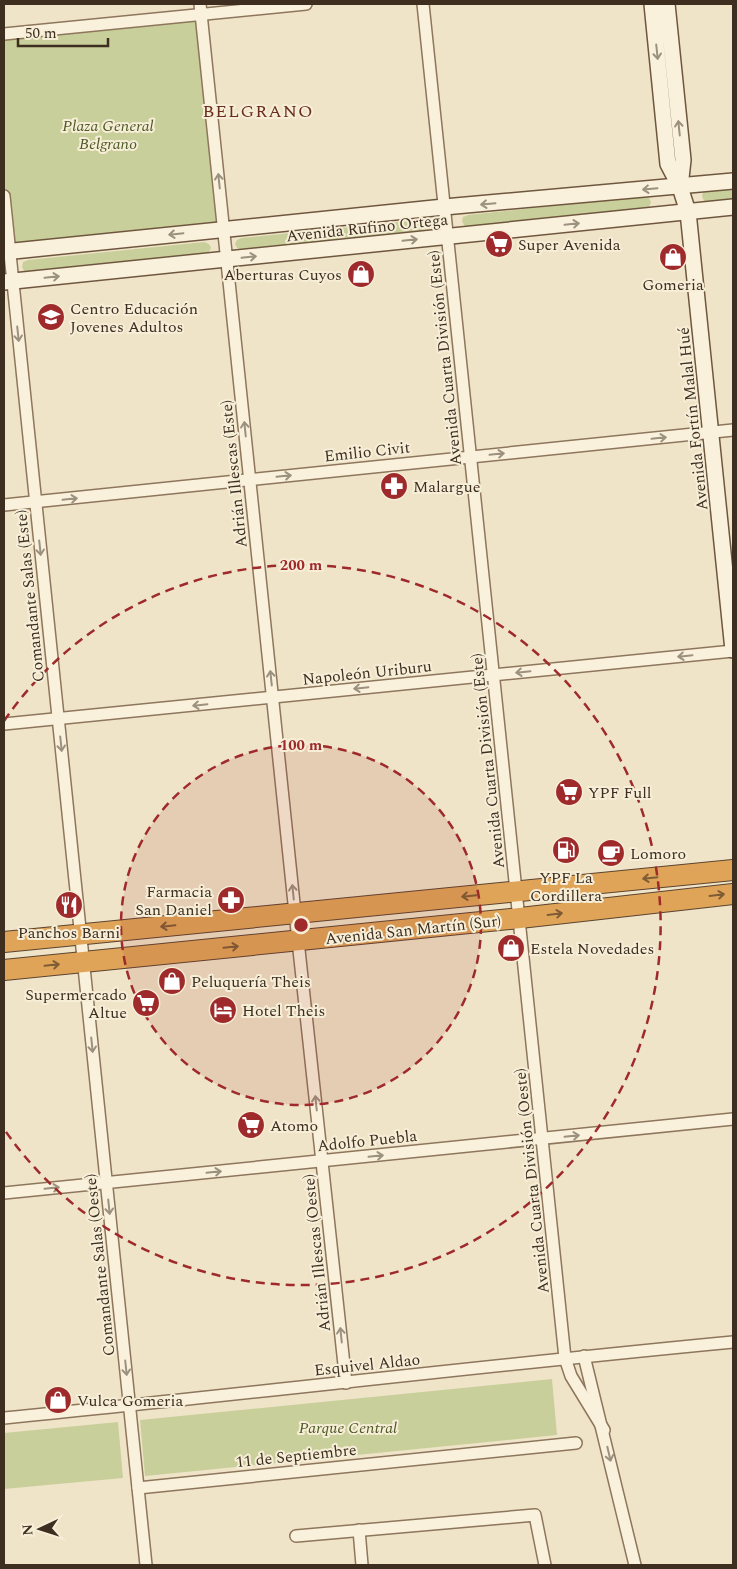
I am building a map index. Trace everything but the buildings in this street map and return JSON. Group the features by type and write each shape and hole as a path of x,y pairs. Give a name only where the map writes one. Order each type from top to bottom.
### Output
{"highway":[{"name":"Avenida San Martín (Sur)","path":"4,942 733,870"},
{"name":"Avenida San Martín (Sur)","path":"4,970 520,918 733,894"}],"main road":[{"name":"Avenida Fortín Malal Hué","path":"652,4 668,164 680,187 688,212 733,650"},
{"name":"Avenida Fortín Malal Hué","path":"667,4 683,160 680,187"},
{"name":"Avenida Rufino Ortega","path":"7,251 444,207 733,181"},
{"name":"Avenida Rufino Ortega","path":"8,282 733,207"}],"street":[{"path":"4,34 201,9 306,4"},
{"name":"Avenida Cuarta División (Este)","path":"423,4 520,918"},
{"name":"Adrián Illescas (Este)","path":"201,9 298,940"},
{"name":"Comandante Salas (Este)","path":"4,196 8,282 35,502 84,962"},
{"name":"Emilio Civit","path":"4,505 733,430"},
{"name":"Napoleón Uriburu","path":"4,724 733,650"},
{"name":"Avenida Cuarta División (Oeste)","path":"520,918 565,1358 571,1376 604,1430"},
{"name":"Adrián Illescas (Oeste)","path":"298,940 346,1383"},
{"name":"Comandante Salas (Oeste)","path":"84,962 146,1565"},
{"name":"Adolfo Puebla","path":"4,1193 733,1119"},
{"name":"Esquivel Aldao","path":"4,1418 346,1383 584,1356 733,1342"},
{"name":"Avenida Cuarta División (Oeste)","path":"584,1356 604,1430 636,1565"},
{"name":"11 de Septiembre","path":"138,1488 576,1443"},
{"path":"296,1536 535,1515 545,1565"},
{"path":"359,1530 362,1565"}],"green space":[{"name":"Plaza General Belgrano","path":"201,14 224,229 10,251 4,196 4,34"},
{"path":"733,187 733,200 708,202 704,201 702,196 703,192 707,190"},
{"path":"645,196 651,202 649,207 645,209 468,227 462,221 463,217 468,215"},
{"path":"422,221 424,225 423,230 418,232 242,250 237,248 235,244 241,238"},
{"path":"204,242 209,244 211,248 205,254 28,273 22,267 23,262 28,260"},
{"name":"Parque Central","path":"552,1379 557,1435 145,1476 140,1420"},
{"path":"118,1422 123,1478 4,1489 4,1433"}],"place":[{"name":"Super Avenida","path":"499,244"},
{"name":"Gomeria","path":"673,257"},
{"name":"Aberturas Cuyos","path":"361,274"},
{"name":"Centro Educación Jovenes Adultos","path":"51,317"},
{"name":"Malargue","path":"394,486"},
{"name":"YPF Full","path":"569,792"},
{"name":"YPF La Cordillera","path":"566,850"},
{"name":"Lomoro","path":"611,853"},
{"name":"Farmacia San Daniel","path":"231,900"},
{"name":"Panchos Barni","path":"69,905"},
{"name":"Estela Novedades","path":"511,948"},
{"name":"Peluquería Theis","path":"172,981"},
{"name":"Supermercado Altue","path":"146,1003"},
{"name":"Hotel Theis","path":"223,1010"},
{"name":"Atomo","path":"251,1125"},
{"name":"Vulca Gomeria","path":"58,1400"}],"district":[{"name":"BELGRANO","path":"258,111"}]}
